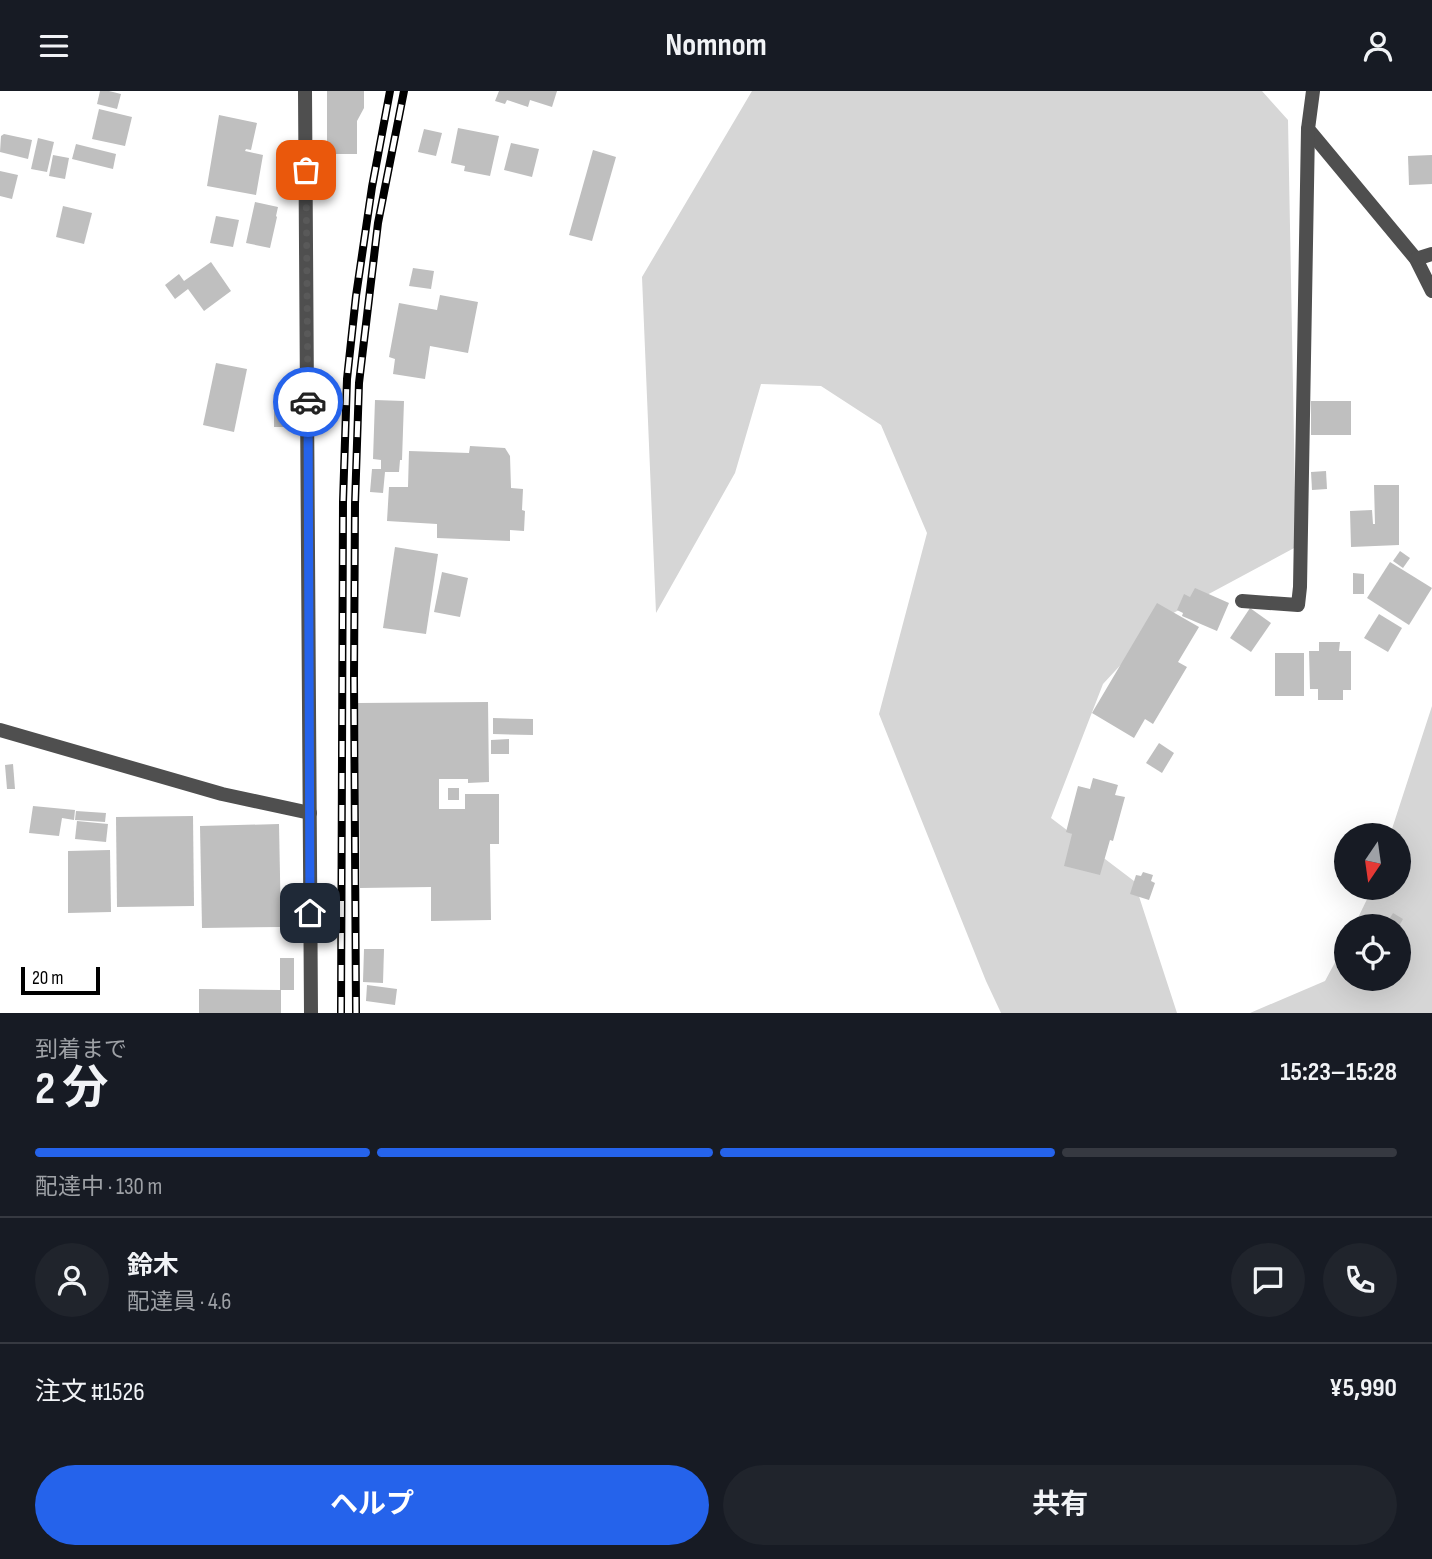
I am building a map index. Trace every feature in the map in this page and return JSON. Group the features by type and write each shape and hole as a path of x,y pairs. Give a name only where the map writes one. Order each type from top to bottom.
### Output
{"street":[{"path":"305,91 311,1013"},
{"path":"1242,601 1298,605 1308,129 1313,91"},
{"path":"1308,129 1416,260 1432,291"},
{"path":"1416,260 1432,254"},
{"path":"0,730 222,794 310,813"}],"shaded area":[{"path":"752,91 1262,91 1288,120 1296,547 1164,618 1103,684 1051,818 1134,881 1177,1013 1001,1013 879,714 927,533 881,425 821,386 761,384 735,473 656,613 642,277"},
{"path":"1432,706 1432,1013 1250,1013 1325,981 1334,964 1334,991 1411,991 1411,914 1360,914 1367,900 1411,900 1411,823 1394,823"}],"building":[{"path":"100,91 121,94 117,109 97,104"},
{"path":"327,91 364,91 364,108 357,121 357,154 327,154"},
{"path":"499,91 557,91 552,107 530,100 528,107 507,100 505,104 495,101"},
{"path":"99,109 132,117 125,146 92,139"},
{"path":"219,115 257,123 251,150 245,151 263,155 256,195 207,186"},
{"path":"458,128 499,136 490,176 464,171 465,166 451,163"},
{"path":"424,129 442,133 436,156 418,152"},
{"path":"4,134 32,140 28,159 0,152 1,136"},
{"path":"38,138 54,142 47,172 31,169"},
{"path":"511,143 539,149 532,177 504,170"},
{"path":"76,144 116,154 113,169 72,159"},
{"path":"593,150 616,157 592,241 569,235"},
{"path":"53,155 69,158 65,179 49,176"},
{"path":"1432,155 1432,184 1409,185 1408,156"},
{"path":"0,171 18,175 12,199 0,196"},
{"path":"255,202 278,207 270,248 246,243"},
{"path":"63,206 92,213 84,244 56,237"},
{"path":"216,216 239,220 233,247 210,243"},
{"path":"211,262 231,291 204,311 188,289 175,299 165,285 179,274 184,281"},
{"path":"413,268 434,271 431,289 409,286"},
{"path":"440,295 478,302 468,353 430,346 425,379 393,374 395,359 389,357 399,303 437,310"},
{"path":"216,363 247,369 234,432 203,425"},
{"path":"375,400 404,401 402,460 399,472 385,472 383,493 370,492 372,469 381,469 381,460 373,459"},
{"path":"1311,401 1351,401 1351,435 1311,435"},
{"path":"274,407 291,407 291,427 274,427"},
{"path":"470,446 505,448 510,456 511,488 523,489 524,531 510,530 510,541 437,538 437,524 387,521 389,487 408,487 409,451 469,453"},
{"path":"1326,471 1327,489 1312,490 1311,472"},
{"path":"1374,485 1399,485 1399,545 1351,547 1350,511 1372,510 1375,524"},
{"path":"395,547 438,554 426,634 383,628"},
{"path":"1400,551 1410,558 1403,568 1393,561"},
{"path":"1390,562 1432,588 1409,625 1367,598"},
{"path":"442,572 468,578 460,617 434,612"},
{"path":"1353,573 1364,574 1364,594 1353,594"},
{"path":"1195,588 1229,603 1217,631 1182,616 1183,613 1177,610 1184,594 1190,597"},
{"path":"1157,603 1199,627 1178,662 1187,667 1153,724 1145,719 1134,738 1092,713"},
{"path":"1250,608 1271,623 1251,652 1230,638"},
{"path":"1379,614 1402,628 1388,652 1364,638"},
{"path":"1319,642 1340,642 1339,651 1351,651 1351,690 1343,690 1343,700 1318,700 1318,689 1310,689 1309,651 1319,651"},
{"path":"1275,653 1304,653 1304,696 1275,696"},
{"path":"488,702 489,782 468,783 468,779 439,779 439,809 465,809 465,794 499,794 499,844 490,844 491,920 431,921 431,887 360,888 358,703"},
{"path":"493,718 533,719 533,735 493,734"},
{"path":"509,739 509,754 491,754 491,740"},
{"path":"1159,743 1174,753 1162,773 1146,763"},
{"path":"13,764 15,789 7,789 5,765"},
{"path":"1093,778 1118,785 1115,795 1125,797 1100,875 1064,866 1072,834 1066,832 1078,786 1090,789"},
{"path":"448,788 459,788 459,800 448,800"},
{"path":"33,806 75,810 74,820 62,818 59,836 29,833"},
{"path":"76,811 106,813 105,822 75,820"},
{"path":"193,816 194,906 117,907 116,817"},
{"path":"77,821 108,824 106,842 75,839"},
{"path":"279,824 281,927 202,928 200,826"},
{"path":"110,850 111,912 68,913 68,851"},
{"path":"1143,872 1153,875 1151,881 1155,883 1149,900 1130,894 1136,875 1141,876"},
{"path":"364,949 384,949 383,983 363,982"},
{"path":"280,958 294,958 294,990 280,990"},
{"path":"367,985 397,989 395,1005 366,1001"},
{"path":"199,989 281,990 281,1013 199,1013"}],"railway":[{"path":"341,1013 343,502 347,379 372,187 390,91"},
{"path":"356,1013 354,679 359,383 378,223 404,91"}],"way so far":[{"path":"306,170 308,402"}],"route":[{"path":"308,402 310,913"}]}
